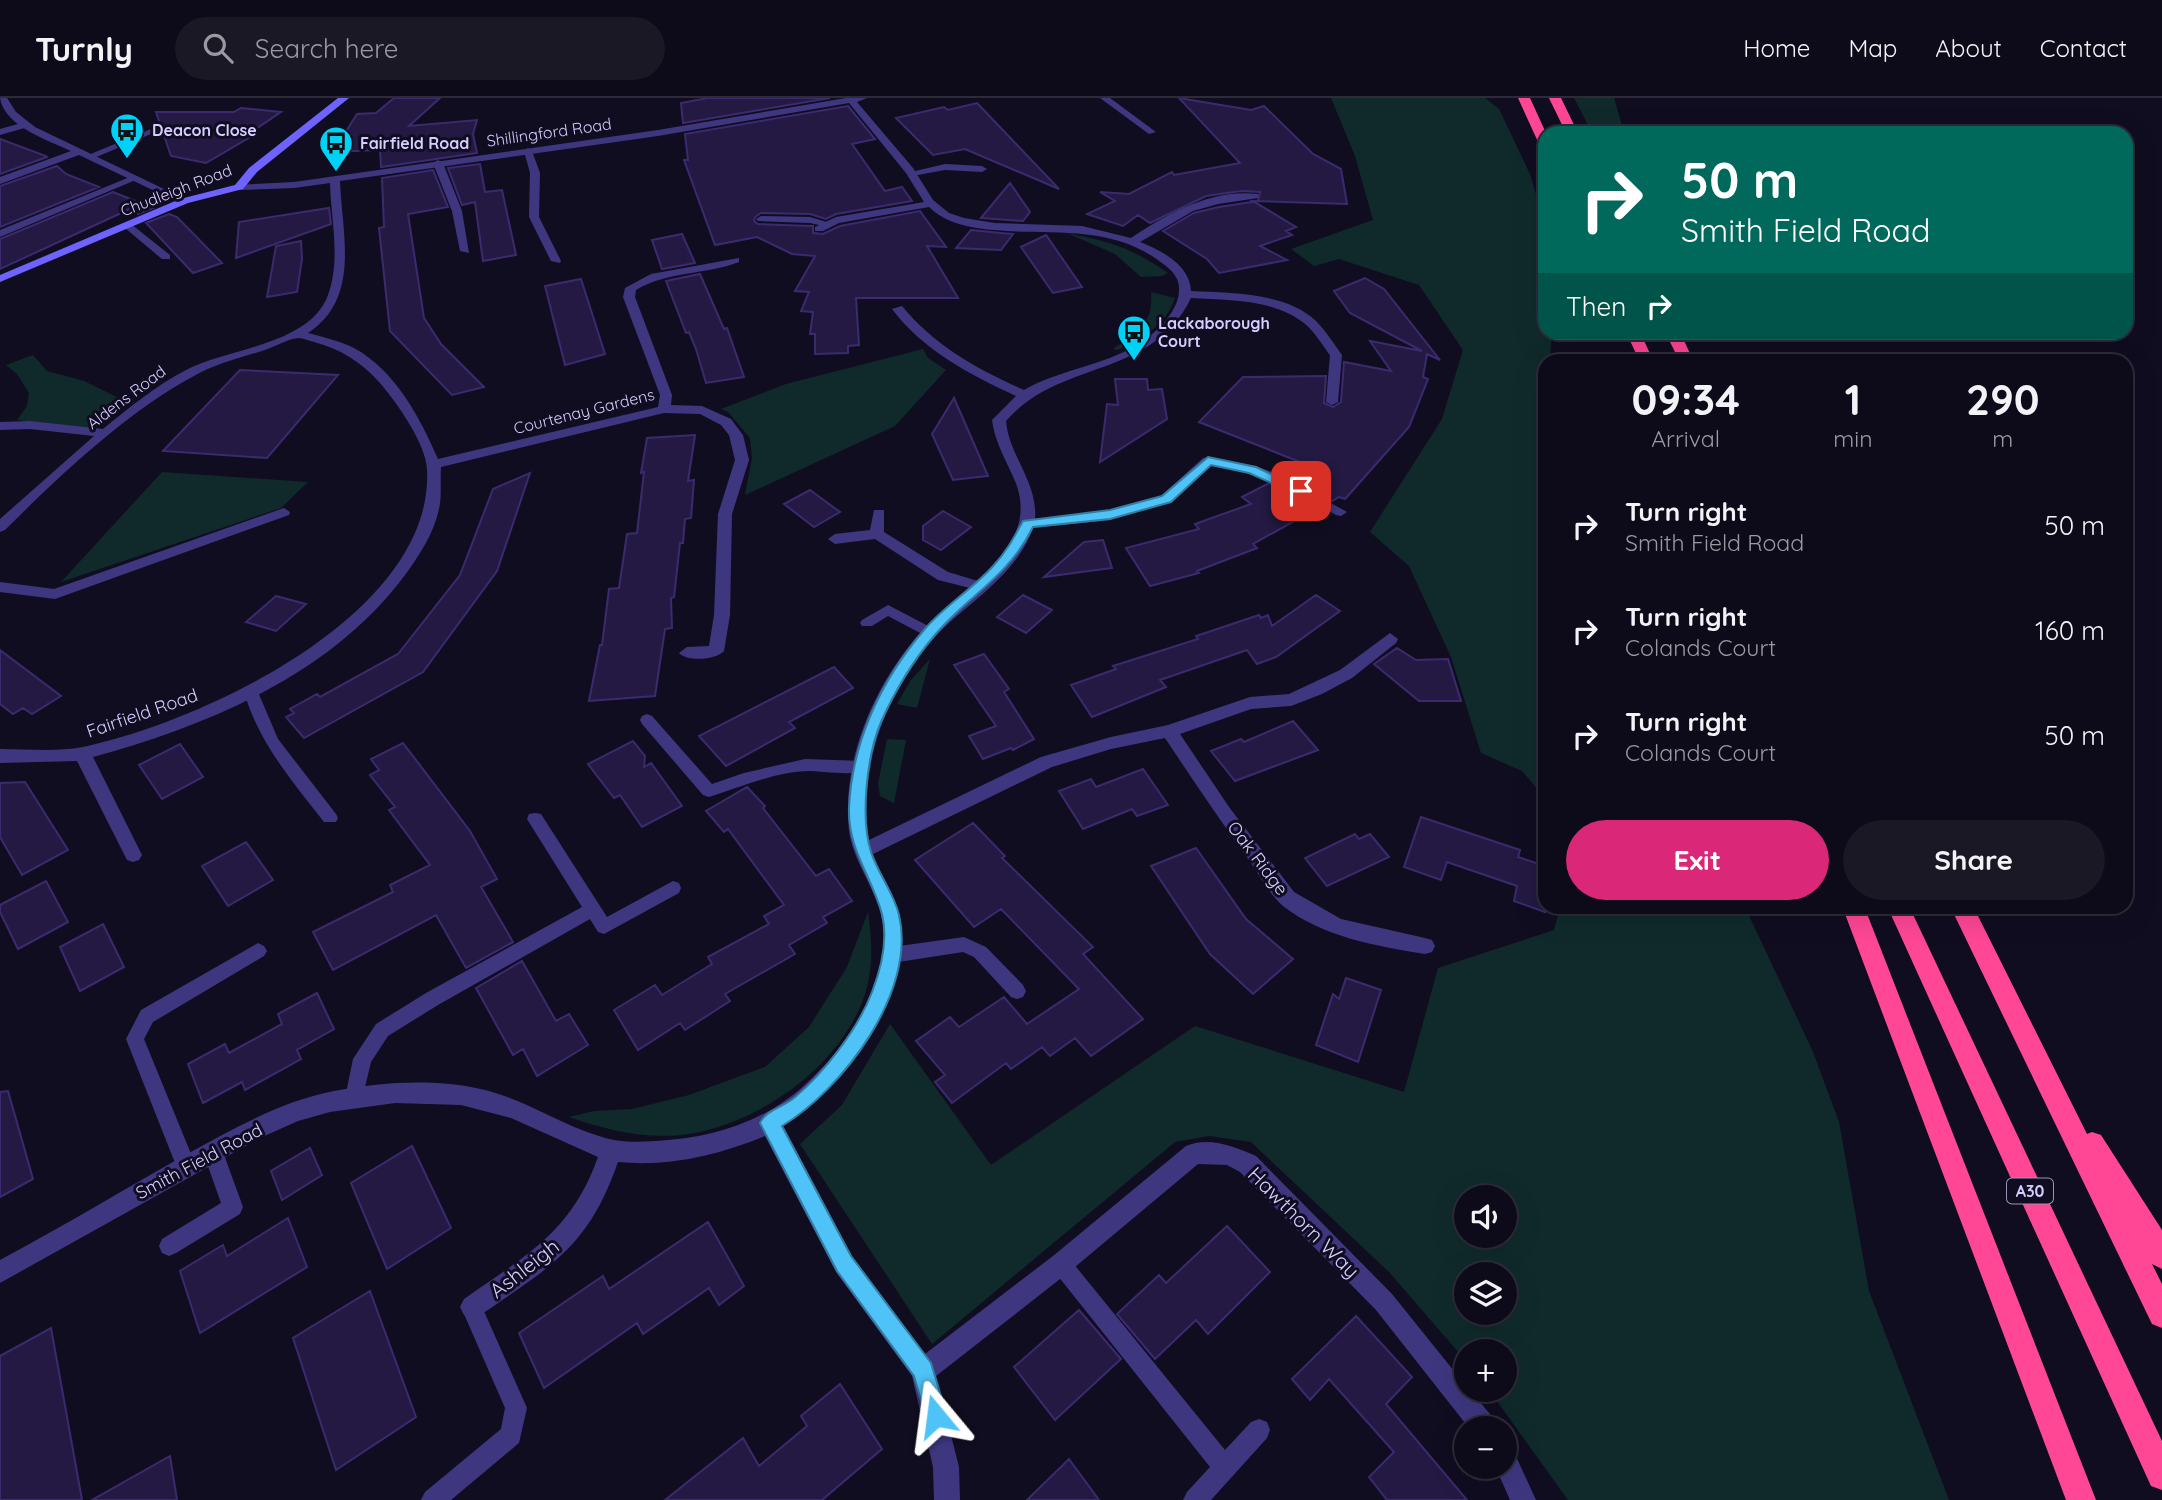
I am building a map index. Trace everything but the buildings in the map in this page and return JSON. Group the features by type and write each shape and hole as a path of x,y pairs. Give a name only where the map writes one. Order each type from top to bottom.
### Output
{"highway":[{"path":"1524,98 1538,129"},
{"path":"1555,98 1569,126"},
{"path":"1856,914 2081,1500"},
{"name":"A30","path":"1902,914 2162,1475"},
{"path":"1965,914 2162,1314"},
{"path":"2033,1050 2162,1255"}],"street":[{"name":"Chudleigh Road","path":"0,279 184,201 239,187 253,170 344,98"},
{"name":"Shillingford Road","path":"239,187 295,185 657,133 857,99"},
{"path":"857,99 912,173 930,204 944,214 963,221 1081,229 1133,242 1177,269 1187,284 1185,303 1146,345 1022,394 999,419 999,431 1016,465 1028,502 1028,524 1110,514 1166,499 1208,461"},
{"path":"2,100 25,125 86,153 133,179 184,201"},
{"path":"0,181 86,153"},
{"path":"297,334 324,313 338,282 339,239 335,178"},
{"path":"1133,242 1165,219 1187,208 1217,199 1254,196"},
{"path":"824,227 847,218 930,204"},
{"path":"664,408 666,395 629,297 631,288 651,277 720,267 735,260"},
{"path":"1186,295 1248,300 1286,309 1307,318 1336,355"},
{"path":"898,309 915,332 929,344 1022,394"},
{"name":"Aldens Road","path":"0,527 43,485 180,377 226,357 297,334"},
{"name":"Fairfield Road","path":"0,755 82,753 181,723 251,692 306,660 338,634 366,610 406,565 425,537 432,508 435,464 428,444 408,411 367,364 338,346 297,334"},
{"name":"Courtenay Gardens","path":"435,464 664,408 702,410 726,422 736,435 742,460 725,514 722,615 716,651 687,653"},
{"path":"0,426 30,425 106,433"},
{"path":"877,534 878,513"},
{"name":"Smith Field Road","path":"0,1272 242,1134 325,1103 414,1092 448,1095 501,1104 611,1151 699,1151 743,1138 800,1105 843,1059 867,1027 882,991 892,954 891,915 863,851 857,810 873,724 880,707 929,632 998,570 1016,549 1028,524"},
{"path":"835,539 877,534 943,576 979,586"},
{"path":"863,851 1047,762 1111,743 1168,731 1251,703 1291,699 1316,690 1346,674 1390,639"},
{"name":"Oak Ridge","path":"1168,731 1223,812 1287,898 1300,909 1344,928 1425,946"},
{"path":"82,753 133,855"},
{"path":"770,1123 844,1264 923,1371 946,1467 947,1500"},
{"name":"Ashleigh","path":"472,1307 546,1254 579,1220 599,1185 611,1151"},
{"name":"Hawthorn Way","path":"923,1371 1060,1264 1194,1153 1228,1156 1248,1164 1384,1302 1475,1416"},
{"path":"1513,1479 1523,1500"}],"lane":[{"path":"1104,98 1153,132"},
{"path":"0,132 25,125"},
{"path":"86,153 153,131"},
{"path":"528,151 535,173 534,217 556,261"},
{"path":"438,163 457,211 465,251"},
{"path":"912,173 945,167 982,169"},
{"path":"0,234 133,179"},
{"path":"761,219 810,220 824,227"},
{"path":"128,226 166,257"},
{"path":"1332,402 1336,355"},
{"path":"1208,461 1252,470 1271,477 1341,512"},
{"path":"0,587 55,594 284,512"},
{"path":"867,623 888,610 929,632"},
{"path":"251,692 256,714 271,741 330,818"},
{"path":"647,720 709,791 744,779 805,765 863,767"},
{"path":"535,819 604,927 673,888"},
{"path":"354,1098 362,1059 382,1030 593,909"},
{"path":"892,954 964,944 980,952 1017,991"},
{"path":"186,1166 135,1039 147,1016 258,951"},
{"path":"169,1246 233,1207 213,1152"},
{"path":"1060,1264 1224,1467"},
{"path":"433,1500 511,1435 516,1408 472,1307"},
{"path":"1195,1500 1259,1430"}],"green space":[{"path":"1331,98 1485,98 1499,109 1530,174 1538,201 1538,340 1551,340 1550,354 1538,354 1538,790 1522,771 1481,753 1451,657 1409,566 1370,532 1442,419 1463,350 1419,285 1339,259 1314,266 1291,249 1373,220 1355,156"},
{"path":"1574,98 1614,98 1622,126 1588,126"},
{"path":"1067,233 1120,247 1168,273 1141,277 1115,254"},
{"path":"1151,292 1175,298 1165,317 1145,335 1118,350 1113,349 1147,320"},
{"path":"923,349 928,358 946,370 895,426 745,495 752,458 750,438 728,412 721,409 786,384"},
{"path":"33,355 47,371 84,381 125,401 90,428 17,420 27,406 29,393 17,374 6,365"},
{"path":"162,472 308,482 281,508 61,582"},
{"path":"930,659 917,708 897,704 911,680"},
{"path":"887,739 906,740 894,803 880,796 878,784"},
{"path":"868,912 871,965 864,997 853,1022 818,1066 773,1102 721,1126 679,1135 631,1133 569,1117 594,1111 632,1109 689,1095 765,1067 809,1027 847,967"},
{"path":"1558,914 1748,914 1813,1052 1839,1122 1869,1291 1949,1500 1568,1500 1517,1429 1517,1416 1508,1416 1498,1402 1517,1402 1517,1339 1454,1339 1454,1347 1389,1272 1251,1142 1209,1136 1175,1142 932,1344 800,1144 842,1105 890,1024 991,1165 1195,1026 1404,1092 1438,968 1554,930"}],"place":[{"name":"Deacon Close","path":"127,160"},
{"name":"Fairfield Road","path":"336,173"},
{"name":"Lackaborough Court","path":"1134,362"}],"route":[{"path":"936,1416 923,1371 844,1264 770,1123 800,1105 843,1059 867,1027 882,991 892,954 891,915 863,851 857,810 861,774 873,724 880,707 929,632 998,570 1016,549 1028,524 1110,514 1166,499 1187,483 1208,461 1252,470 1301,491"}]}
